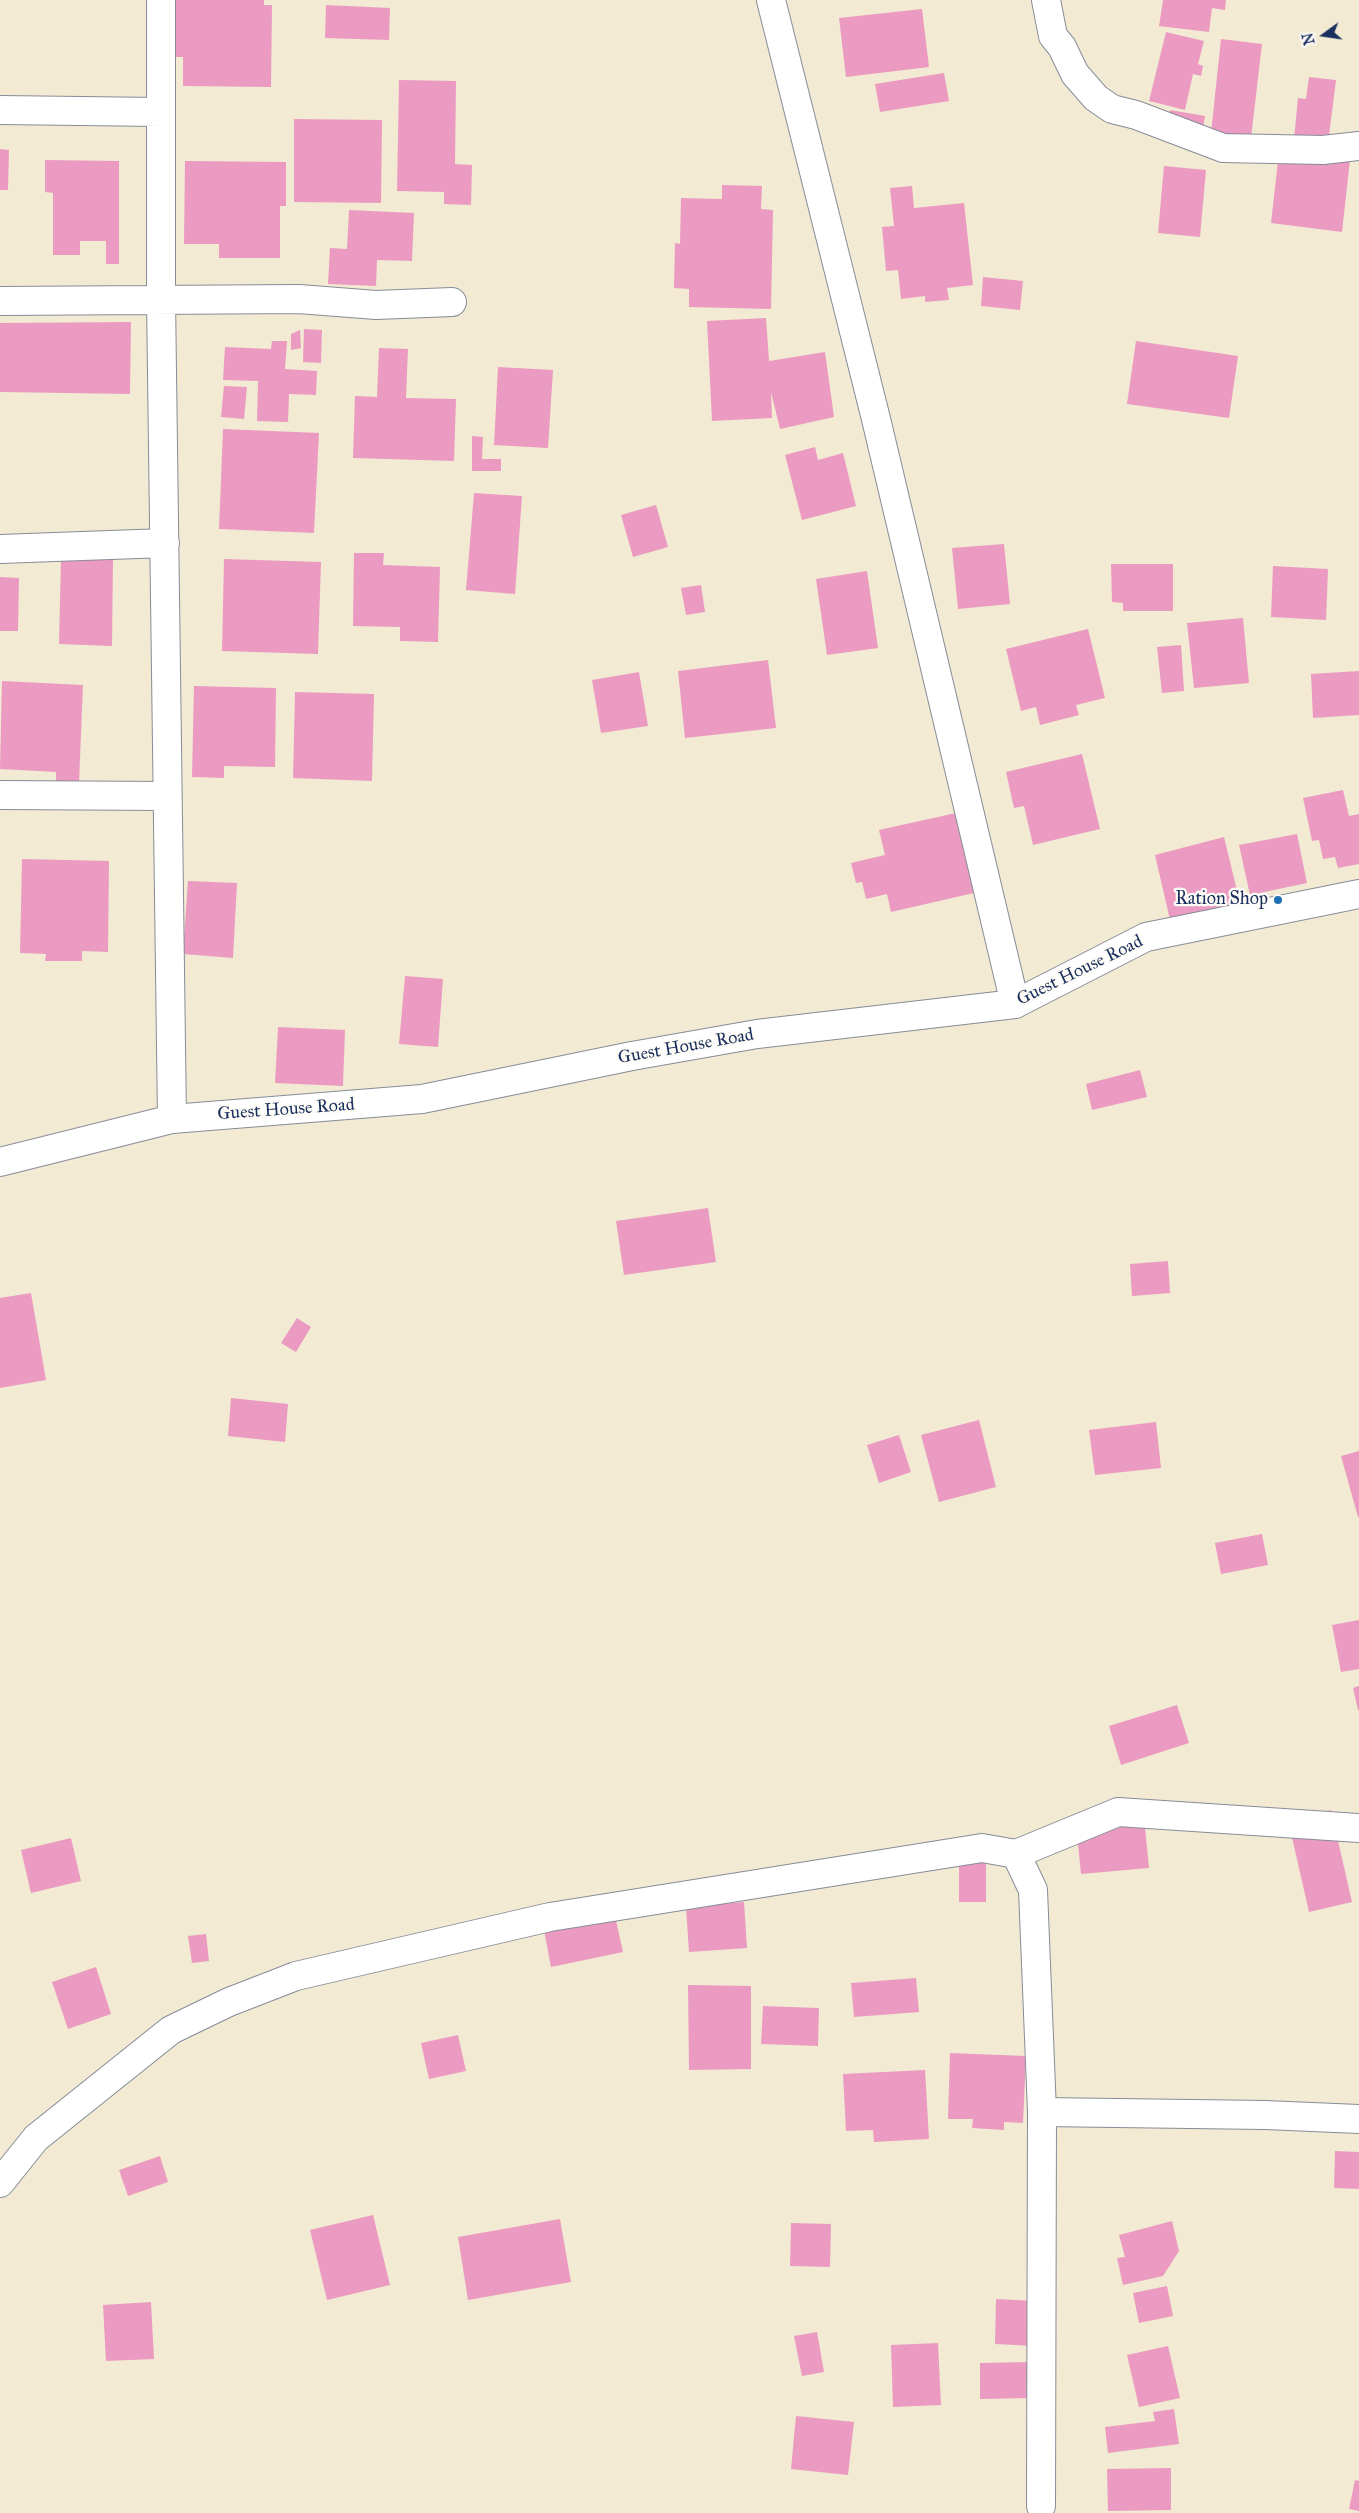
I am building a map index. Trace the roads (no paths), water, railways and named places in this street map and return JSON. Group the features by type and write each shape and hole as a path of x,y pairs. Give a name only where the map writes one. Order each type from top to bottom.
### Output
{"street":[{"path":"161,0 161,298 165,543 166,796 172,1119"},
{"path":"772,0 876,419 1015,1004"},
{"path":"1046,0 1053,36 1062,47 1075,74 1096,98 1112,109 1136,115 1223,148 1323,150 1359,146"},
{"path":"0,110 160,112"},
{"path":"0,301 161,298 299,299 376,305 452,302"},
{"path":"0,549 165,543"},
{"path":"0,795 166,796"},
{"name":"Guest House Road","path":"0,1162 172,1119 422,1099 632,1056 757,1034 1015,1004 1146,937 1359,894"},
{"path":"0,2182 36,2138 171,2030 229,2002 296,1976 550,1917 982,1848 1016,1854 1118,1812 1359,1828"},
{"path":"1016,1854 1033,1890 1042,2112 1041,2506"},
{"path":"1042,2112 1265,2115 1359,2119"}],"place":[{"name":"Ration Shop","path":"1278,900"}]}
